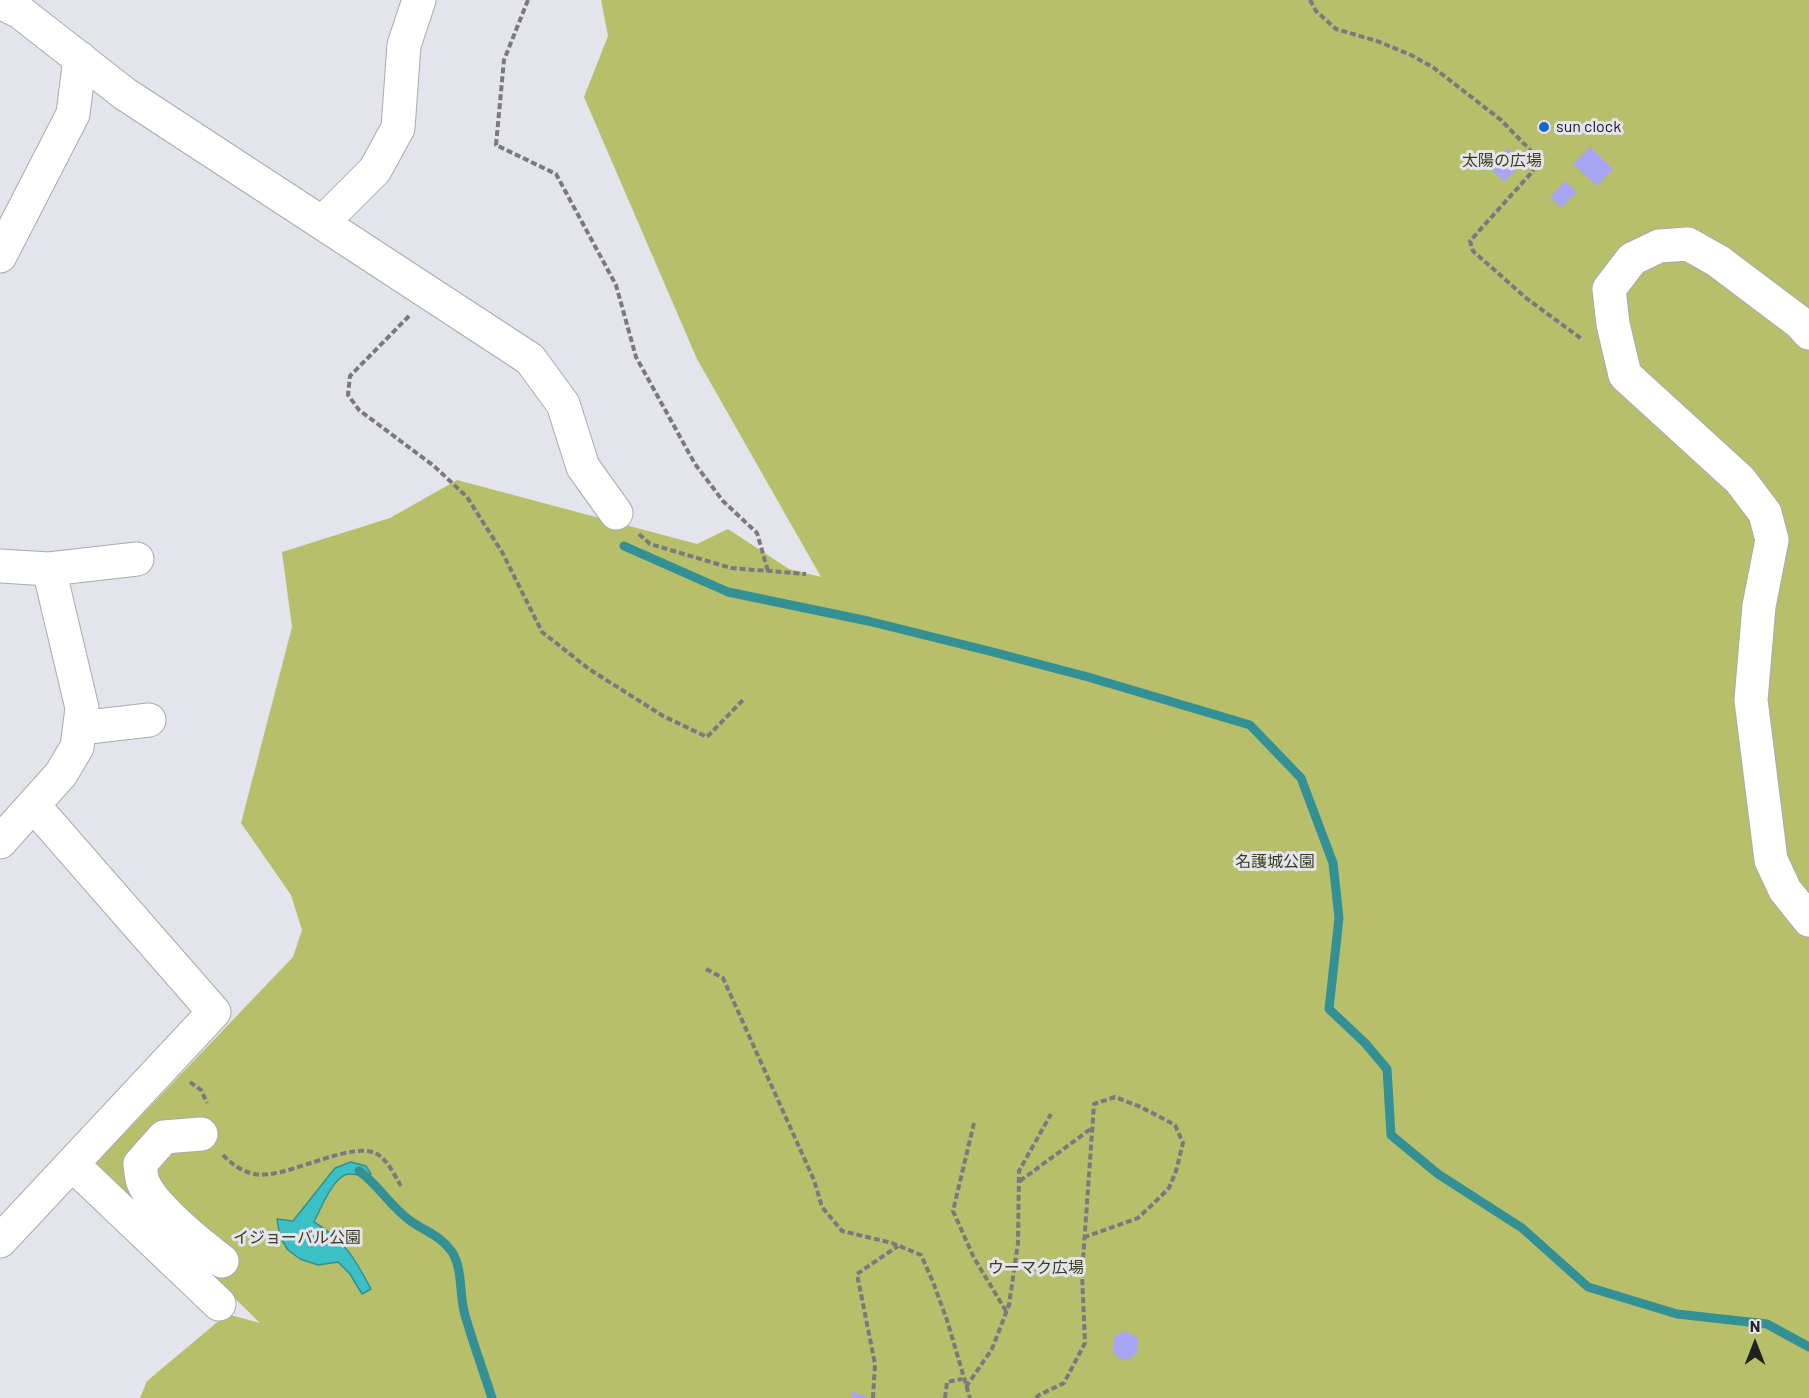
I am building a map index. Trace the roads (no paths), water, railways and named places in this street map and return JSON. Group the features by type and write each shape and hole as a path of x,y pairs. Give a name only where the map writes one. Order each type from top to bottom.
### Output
{"street":[{"path":"322,223 375,170 398,128 404,45 419,0"},
{"path":"16,5 125,94 530,359 563,404 583,467 616,513"},
{"path":"0,256 73,114 80,58"},
{"path":"1809,333 1799,322 1718,261 1688,244 1659,246 1632,259 1609,289 1613,324 1625,375 1740,480 1765,513 1772,540 1759,606 1750,700 1771,860 1785,890 1809,920"},
{"path":"0,566 49,569 137,559"},
{"path":"0,842 61,774 77,747 82,708 49,569"},
{"path":"80,728 149,720"},
{"path":"1,1236 72,1164 214,1012 34,806"},
{"path":"201,1134 164,1137 140,1164 142,1181 149,1195 194,1239 222,1261"},
{"path":"72,1164 219,1304"}],"water":[{"path":"351,1162 366,1166 371,1174 369,1178 351,1174 340,1178 327,1196 314,1222 334,1236 354,1259 371,1289 362,1294 350,1274 338,1262 318,1265 300,1259 288,1250 280,1237 277,1219 293,1221 335,1168"}],"waterway":[{"path":"624,546 728,592 868,621 989,651 1088,677 1250,725 1301,778 1333,863 1339,918 1329,1009 1365,1043 1387,1069 1391,1135 1438,1174 1522,1228 1588,1287 1677,1314 1767,1324 1809,1347"},
{"path":"359,1171 405,1216 438,1238 452,1252 458,1266 465,1315 492,1398"}],"place":[{"name":"sun clock","path":"1544,127"}],"park label":[{"name":"太陽の広場","path":"1502,161"},
{"name":"名護城公園","path":"1275,862"},
{"name":"イジョーバル公園","path":"297,1238"},
{"name":"ウーマク広場","path":"1036,1268"}]}
